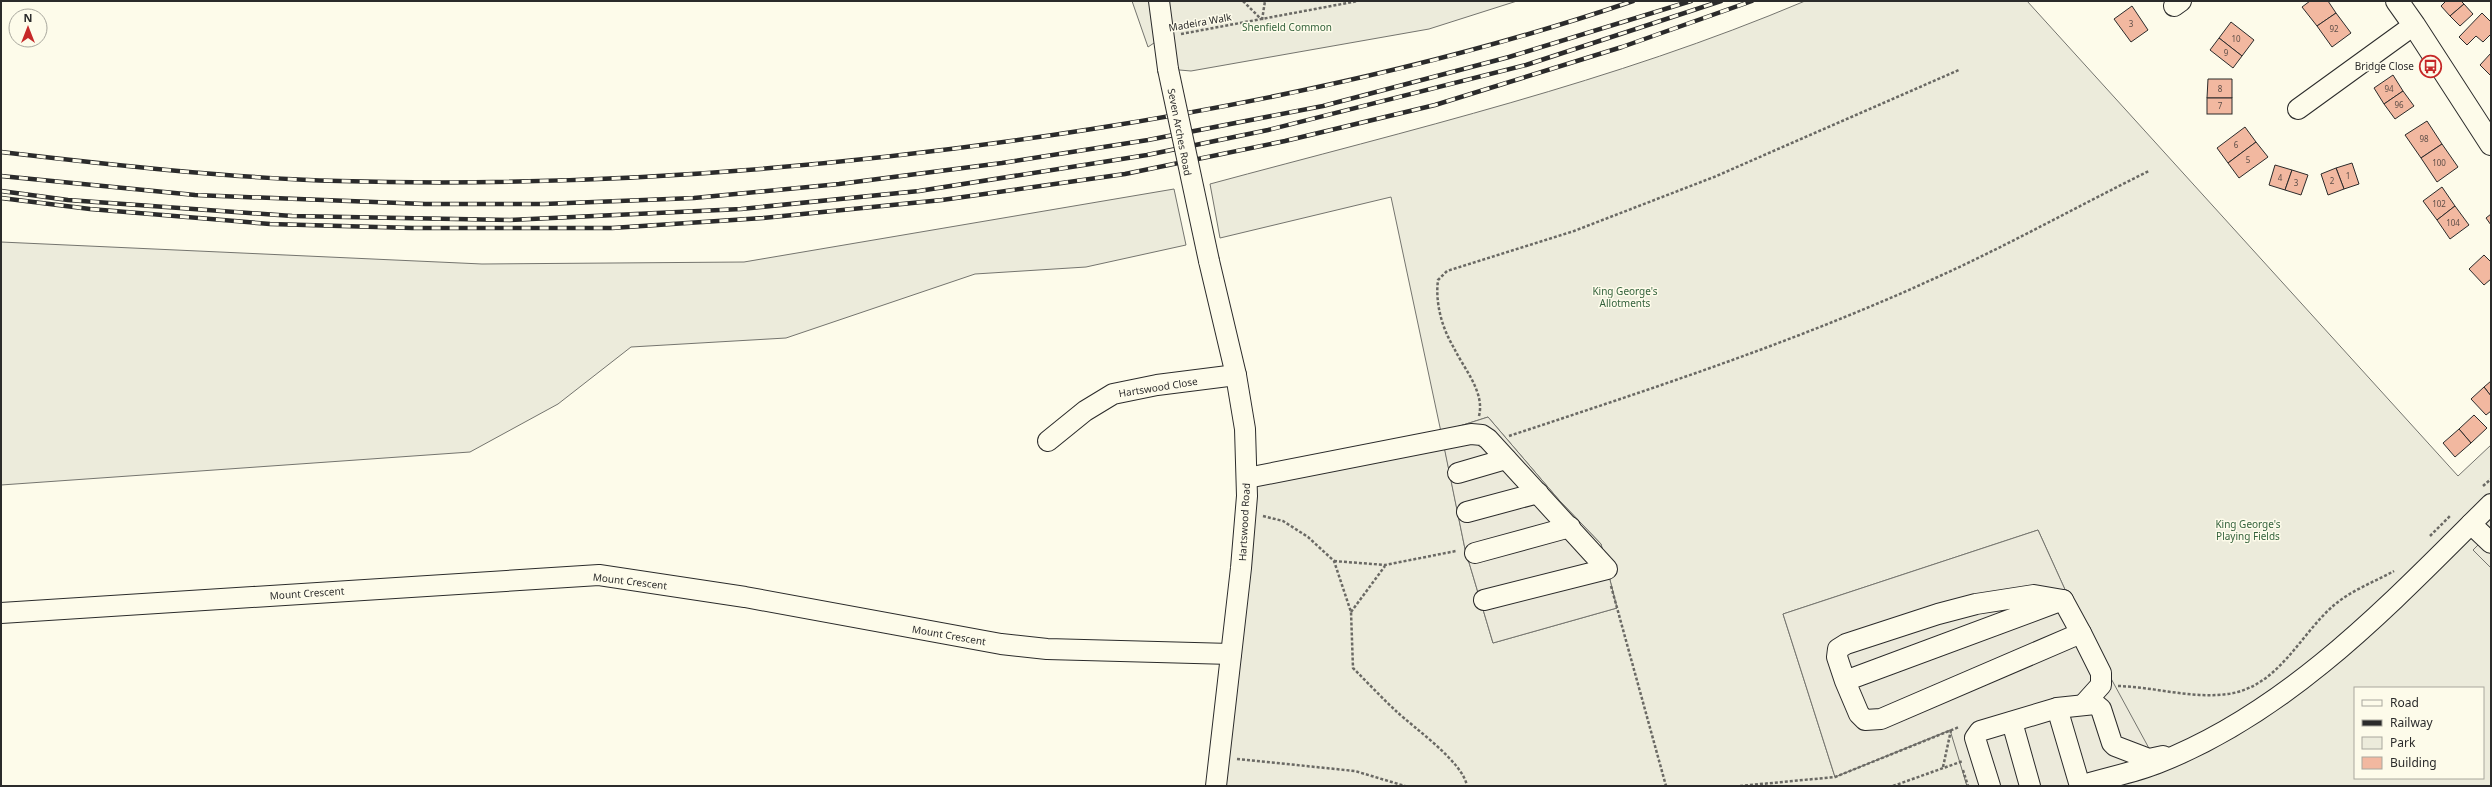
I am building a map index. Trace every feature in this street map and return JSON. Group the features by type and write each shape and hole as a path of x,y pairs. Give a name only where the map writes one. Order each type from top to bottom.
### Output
{"main road":[{"path":"2397,1 2491,144"}],"street":[{"name":"Seven Arches Road","path":"1159,1 1168,69 1209,261"},
{"path":"2298,109 2414,25"},
{"name":"Hartswood Road","path":"1209,261 1236,375 1246,429 1247,478 1231,654 1216,786"},
{"name":"Hartswood Close","path":"1048,441 1085,411 1113,394 1157,385 1236,375"},
{"path":"1247,478 1476,434 1488,439 1607,569 1484,600"},
{"path":"1458,474 1506,459"},
{"path":"1467,512 1538,493"},
{"path":"2058,708 2080,786 2157,763 2178,754 2242,722 2300,683 2348,642 2471,524 2486,496"},
{"path":"2471,524 2491,543"},
{"path":"1466,552 1570,527"},
{"name":"Mount Crescent","path":"1,613 599,575 745,597 1001,644 1047,648 1231,654"},
{"path":"2063,600 2034,595 1976,604 1938,614 1846,644 1838,649 1837,657 1859,714 1865,720 1880,719 2081,633"},
{"path":"2063,600 2101,673 2101,685 2083,705"},
{"path":"1845,681 2063,600"},
{"path":"1990,786 1975,738 1980,731 2058,708 2083,705 2095,704 2101,709 2121,774"},
{"path":"2012,722 2030,786"},
{"path":"2112,744 2149,759 2178,754"}],"path":[{"path":"1243,1 1262,20"},
{"path":"1262,20 1265,1"},
{"name":"Madeira Walk","path":"1163,37 1262,20 1358,1"},
{"path":"1459,437 1475,425 1479,420 1480,400 1475,386 1453,347 1438,307 1438,280 1447,271 1574,231 1714,177 1959,70"},
{"path":"1488,439 1500,440 1829,324 1932,280 2149,171"},
{"path":"2486,496 2491,479"},
{"path":"2426,540 2456,511"},
{"path":"1245,512 1283,521 1308,537 1334,561 1351,612 1353,668 1397,712 1429,738 1457,768 1467,786"},
{"path":"1334,561 1385,566 1466,552"},
{"path":"1351,612 1385,566"},
{"path":"2101,685 2144,687 2192,695 2228,694 2246,690 2284,663 2333,606 2400,568"},
{"path":"1607,569 1666,786"},
{"path":"1740,786 1835,777 1950,730 1966,726"},
{"path":"1943,768 1950,730"},
{"path":"1894,786 1981,756"},
{"path":"1219,758 1355,771 1405,786"},
{"path":"1961,762 1968,786"}],"green space":[{"name":"Shenfield Common","path":"1132,1 1517,1 1429,29 1191,71 1168,69 1163,37 1148,47"},
{"path":"1805,1 2027,1 2458,476 2491,445 2491,532 2473,550 2491,568 2491,786 2114,786 2106,670 2077,616 2038,530 1783,614 1835,777 1951,730 1967,786 1216,786 1247,478 1443,440 1465,549 1493,643 1617,608 1601,544 1559,500 1488,417 1441,432 1391,197 1220,238 1210,184 1511,103 1660,56 1733,30"},
{"path":"1174,189 1186,245 1086,267 975,274 786,338 631,347 558,404 470,452 1,485 1,242 482,264 744,262"}],"shaded area":[{"path":"1488,417 1559,500 1601,544 1617,608 1493,643 1465,549 1441,432"},
{"path":"2038,530 2077,616 2157,763 2114,786 1967,786 1950,730 1835,777 1783,614"},
{"path":"2491,532 2491,568 2473,550"}],"building":[{"path":"2310,1 2328,1 2336,13 2317,26 2302,7"},
{"path":"2446,1 2461,1 2464,4 2450,16 2441,6"},
{"path":"2464,4 2473,14 2460,26 2450,16"},
{"path":"2132,6 2148,30 2131,42 2114,19"},
{"path":"2336,13 2351,33 2332,47 2317,26"},
{"path":"2482,13 2491,22 2491,34 2483,42 2476,36 2467,45 2459,37"},
{"path":"2231,22 2254,40 2242,56 2219,38"},
{"path":"2219,38 2242,56 2233,68 2210,50"},
{"path":"2491,53 2491,76 2480,65"},
{"path":"2393,75 2403,91 2384,104 2374,88"},
{"path":"2208,79 2232,79 2232,98 2207,98"},
{"path":"2403,91 2414,106 2395,119 2384,104"},
{"path":"2207,98 2232,98 2232,114 2207,114"},
{"path":"2427,121 2442,144 2421,158 2405,135"},
{"path":"2245,127 2256,142 2228,163 2217,148"},
{"path":"2256,142 2268,157 2239,178 2228,163"},
{"path":"2442,144 2458,167 2437,182 2421,158"},
{"path":"2352,163 2359,184 2344,189 2336,168"},
{"path":"2275,165 2292,170 2285,190 2269,185"},
{"path":"2336,168 2344,189 2328,195 2321,174"},
{"path":"2292,170 2308,175 2301,195 2285,190"},
{"path":"2442,187 2455,206 2437,220 2423,201"},
{"path":"2455,206 2469,225 2450,239 2437,220"},
{"path":"2491,214 2491,225 2486,218"},
{"path":"2484,255 2491,262 2491,279 2484,285 2469,269"},
{"path":"2491,381 2491,396 2484,387"},
{"path":"2484,387 2491,396 2491,411 2486,415 2471,399"},
{"path":"2474,415 2487,428 2471,443 2459,429"},
{"path":"2459,429 2471,443 2455,457 2443,443"}],"railway":[{"path":"1,152 213,174 340,181 529,181 623,178 812,164 905,155 999,143 1161,118 1298,92 1366,77 1500,42 1567,23 1633,1"},
{"path":"1,176 195,195 425,204 544,204 694,198 839,184 1002,163 1148,140 1323,106 1509,57 1691,1"},
{"path":"1,191 68,200 292,216 510,220 741,209 919,191 1147,155 1268,130 1526,65 1721,1"},
{"path":"1,198 90,209 270,224 412,228 612,228 763,218 942,200 1125,174 1285,141 1435,105 1622,47 1752,1"}],"place":[{"name":"Bridge Close","path":"2430,66"}],"park label":[{"name":"King George's Allotments","path":"1625,296"},
{"name":"King George's Playing Fields","path":"2248,530"}]}
